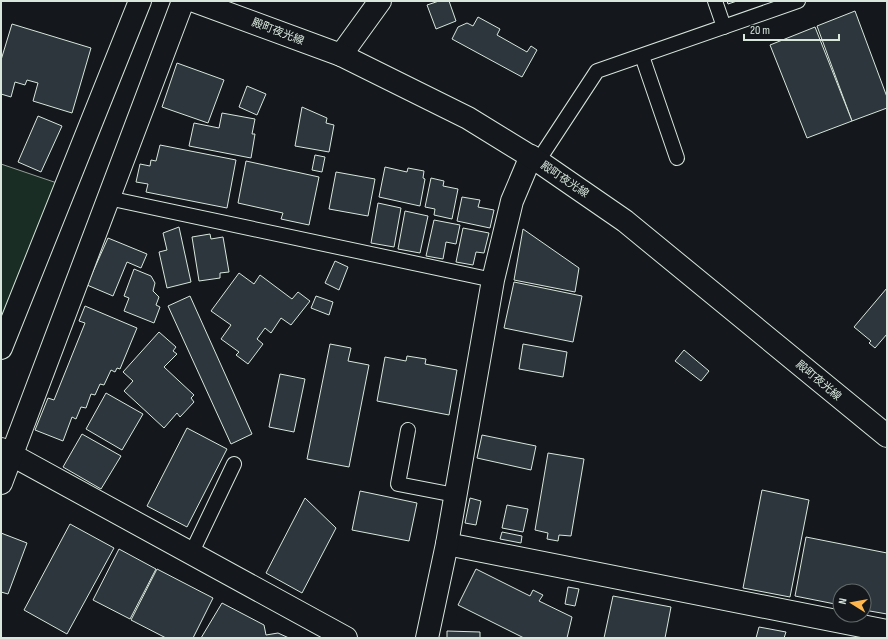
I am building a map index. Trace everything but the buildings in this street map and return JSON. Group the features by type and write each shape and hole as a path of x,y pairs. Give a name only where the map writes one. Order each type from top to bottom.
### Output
{"street":[{"path":"1,348 140,1"},
{"path":"1,483 6,451 108,198 183,1"},
{"name":"殿町夜光線","path":"194,1 341,55 468,118 534,159 625,221 887,436"},
{"path":"341,55 380,1"},
{"path":"427,638 447,544 493,280 511,206 534,159"},
{"path":"6,451 346,638"},
{"path":"447,544 887,631"}],"lane":[{"path":"715,1 724,27"},
{"path":"534,159 597,71 798,1"},
{"path":"642,56 677,158"},
{"path":"108,198 493,280"},
{"path":"408,430 398,484 455,495"},
{"path":"192,552 234,464"}],"green space":[{"path":"1,164 57,183 1,325"}]}
